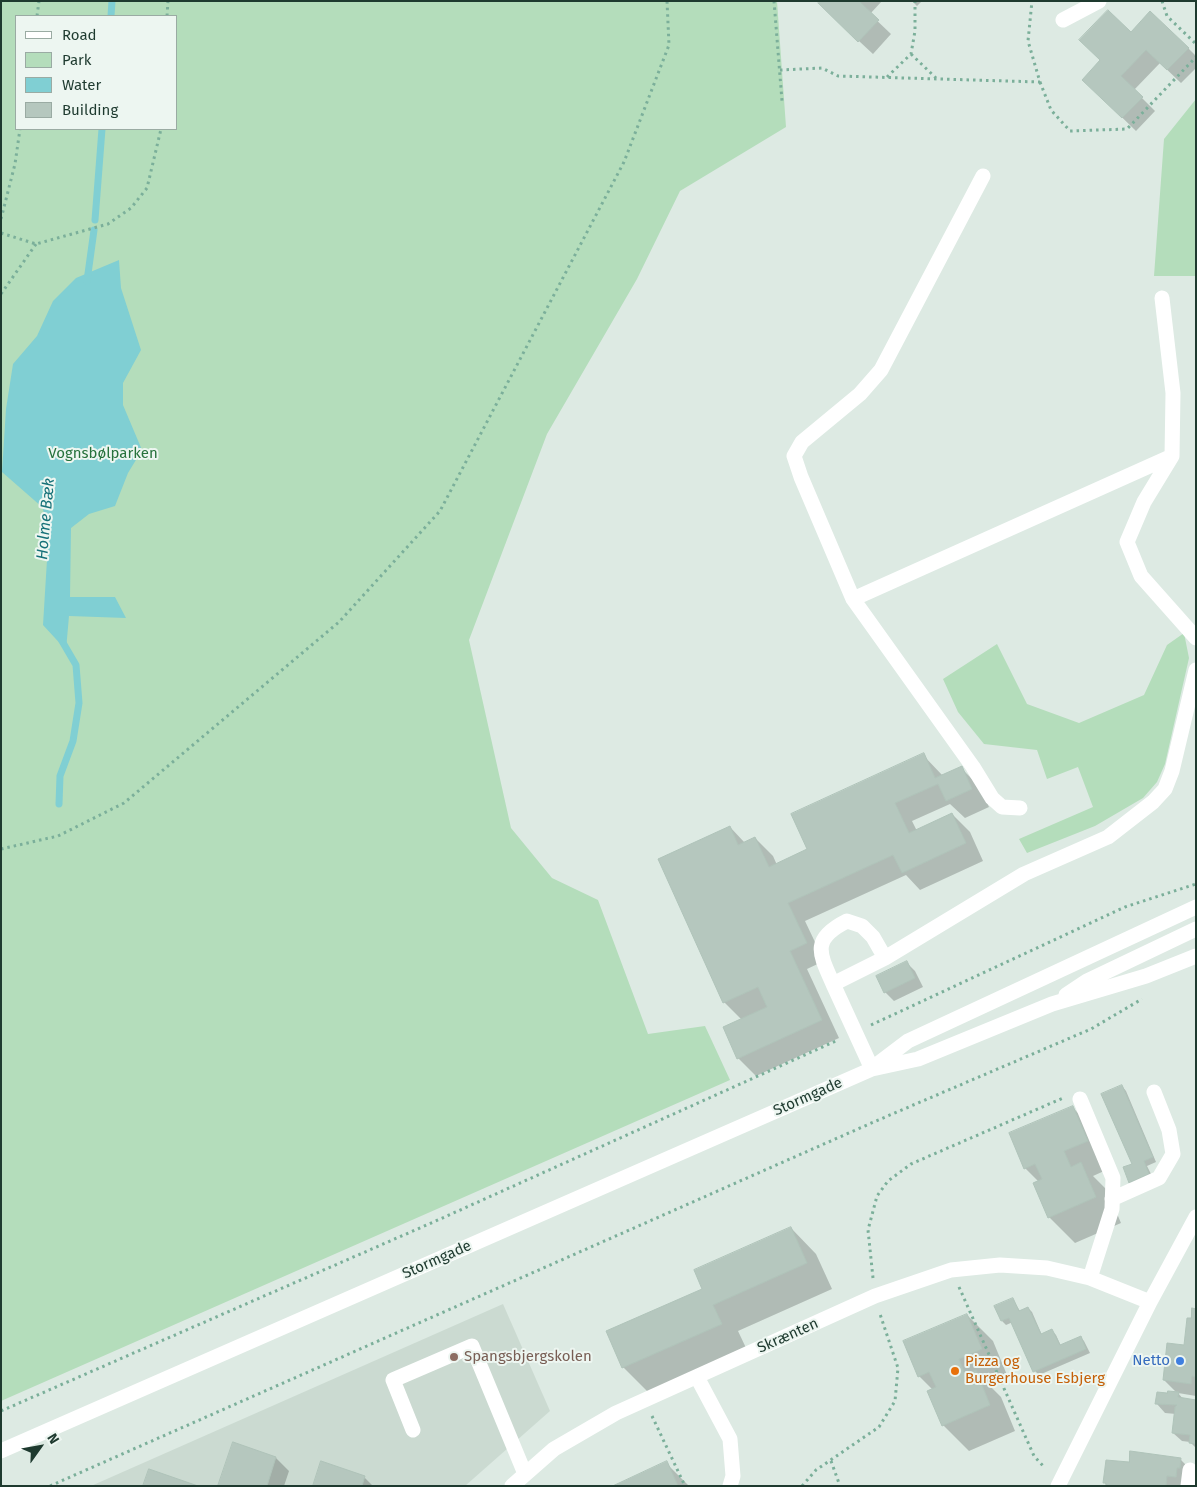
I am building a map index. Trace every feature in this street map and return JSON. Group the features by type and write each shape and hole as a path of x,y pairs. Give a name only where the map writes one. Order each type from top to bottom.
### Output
{"street":[{"path":"1063,20 1099,1"},
{"path":"983,176 881,370 860,394 802,442 794,456 801,477 853,599 973,767 992,798 1002,807 1020,808"},
{"path":"1162,298 1173,393 1172,456 1144,502 1127,542 1141,576 1196,638"},
{"path":"853,599 1172,456"},
{"path":"833,984 885,958 1024,874 1108,837 1153,802 1165,789 1172,771 1196,670"},
{"name":"Stormgade","path":"872,1069 908,1042 1196,907"},
{"path":"872,1069 821,956 823,939 830,929 847,921 862,926 873,937 885,958"},
{"path":"1052,1004 1087,981 1196,929"},
{"name":"Stormgade","path":"1,1451 872,1069 918,1059 1052,1004 1146,976 1196,956"},
{"path":"1112,1199 1159,1178 1173,1154 1170,1130 1154,1092"},
{"path":"1080,1099 1113,1178 1112,1209 1090,1278"},
{"path":"1058,1485 1150,1302 1196,1217"},
{"name":"Skrænten","path":"512,1486 554,1449 616,1413 875,1296 951,1270 1000,1266 1047,1268 1090,1278 1150,1302"},
{"path":"413,1430 392,1380 472,1346 526,1474"},
{"path":"697,1376 730,1439 733,1476 730,1486"},
{"path":"1188,1486 1190,1470"}],"path":[{"path":"37,15 39,1"},
{"path":"167,15 168,1"},
{"path":"1,849 58,836 124,803 338,622 440,511 624,162 669,45 667,1"},
{"path":"774,1 782,101"},
{"path":"887,78 912,54 915,31 915,1"},
{"path":"1032,1 1028,41 1040,82 1051,110 1070,131 1127,128 1196,57"},
{"path":"1162,1 1167,16 1196,44"},
{"path":"912,54 936,79"},
{"path":"780,70 822,68 838,76 1040,82"},
{"path":"1,219 15,164 20,130"},
{"path":"1,233 36,244 108,224 131,208 147,188 161,130"},
{"path":"1,294 36,244"},
{"path":"1,1411 429,1224 855,1032 1125,907 1196,884"},
{"path":"50,1486 876,1121 1091,1029 1142,999"},
{"path":"951,1270 1034,1456 1058,1485"},
{"path":"645,1400 685,1486"},
{"path":"830,1460 840,1486"}],"shaded area":[{"name":"Spangsbjergskolen","path":"503,1304 550,1411 465,1486 91,1486"}],"green space":[{"name":"Vognsbølparken","path":"1,1 777,1 786,127 680,191 637,279 547,434 469,640 511,828 552,878 598,900 648,1034 705,1026 730,1080 1,1401"},
{"path":"1196,99 1196,276 1154,276 1164,139"},
{"path":"1184,633 1189,658 1165,764 1157,782 1143,798 1095,826 1027,853 1019,839 1093,807 1078,767 1047,779 1037,750 984,744 958,712 943,679 997,644 1027,704 1079,723 1144,695 1167,645"}],"water":[{"path":"119,260 121,288 141,350 123,383 123,405 142,450 128,473 115,506 89,514 71,528 70,597 115,597 126,618 69,616 66,650 43,625 49,527 42,507 2,472 6,409 13,364 37,336 53,301 76,278"}],"building":[{"path":"820,1 859,1 879,20 858,42 818,3"},
{"path":"1108,10 1131,32 1150,11 1189,48 1167,70 1146,50 1121,76 1143,97 1122,118 1082,80 1100,60 1079,40"},
{"path":"924,753 935,778 962,766 972,789 946,801 938,784 895,803 909,833 952,813 966,843 902,873 893,855 788,903 807,943 790,951 822,1020 737,1059 723,1027 767,1007 758,987 723,1003 658,859 730,826 738,845 755,837 769,867 807,849 791,814"},
{"path":"907,961 915,978 884,993 876,976"},
{"path":"1122,1085 1153,1157 1144,1161 1149,1174 1129,1183 1123,1167 1132,1164 1101,1094"},
{"path":"1073,1106 1088,1141 1064,1151 1071,1167 1081,1162 1096,1197 1048,1218 1033,1183 1042,1179 1035,1164 1024,1169 1009,1133"},
{"path":"791,1227 807,1263 713,1305 722,1324 622,1368 606,1331 702,1289 694,1270"},
{"path":"1013,1298 1019,1311 1028,1307 1041,1334 1052,1329 1060,1345 1081,1336 1086,1349 1033,1372 1009,1318 1001,1321 994,1306"},
{"name":"Netto","path":"1192,1308 1196,1309 1196,1377 1192,1376 1191,1384 1163,1380 1167,1343 1184,1345 1187,1318 1191,1318"},
{"path":"967,1314 982,1349 959,1359 965,1375 976,1370 990,1405 942,1426 927,1391 936,1387 929,1372 918,1377 903,1341"},
{"path":"1168,1391 1179,1392 1178,1397 1196,1400 1196,1444 1189,1443 1190,1435 1172,1433 1175,1407 1177,1405 1155,1404 1157,1392 1167,1393"},
{"path":"233,1442 276,1457 267,1486 218,1486"},
{"path":"1130,1451 1181,1458 1180,1468 1177,1468 1176,1477 1167,1476 1166,1486 1106,1486 1106,1483 1103,1483 1106,1460 1129,1462"},
{"path":"321,1461 365,1476 362,1486 313,1486"},
{"path":"667,1461 678,1486 613,1486"},
{"path":"149,1469 198,1486 143,1486"}],"waterway":[{"name":"Holme Bæk","path":"111,15 112,1"},
{"name":"Holme Bæk","path":"95,220 102,130"},
{"name":"Holme Bæk","path":"87,281 94,230"},
{"name":"Holme Bæk","path":"59,804 60,776 73,741 79,703 76,665 62,641"}],"place":[{"name":"Spangsbjergskolen","path":"454,1357"},
{"name":"Netto","path":"1180,1361"},
{"name":"Pizza og Burgerhouse Esbjerg","path":"955,1371"}]}
